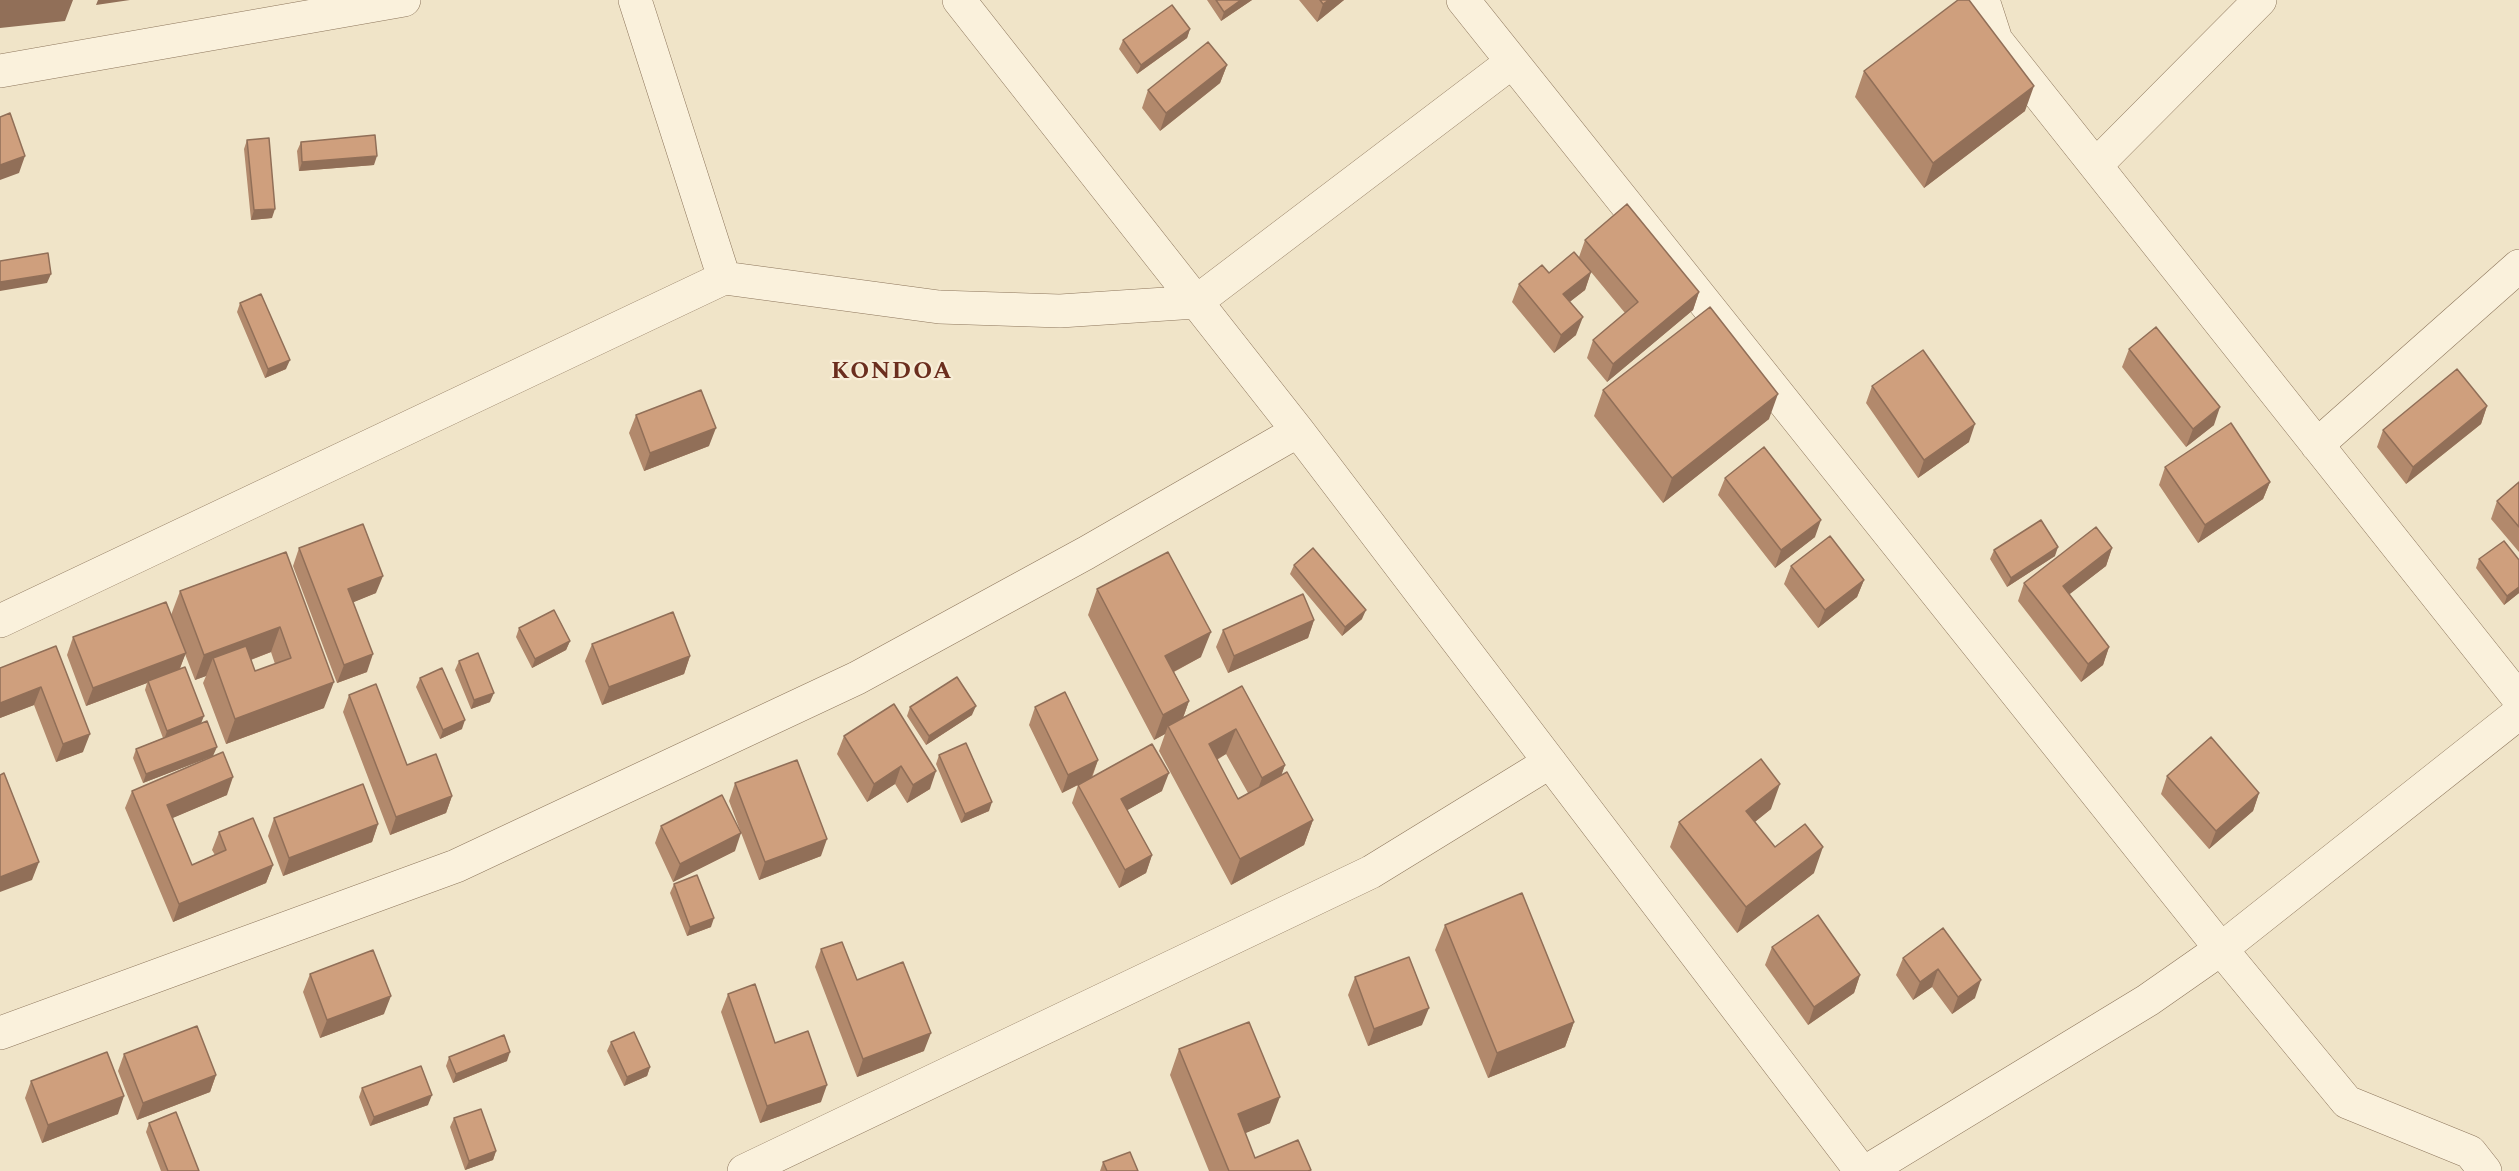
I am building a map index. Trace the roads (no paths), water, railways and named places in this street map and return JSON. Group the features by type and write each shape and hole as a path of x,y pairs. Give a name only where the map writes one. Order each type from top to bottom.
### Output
{"street":[{"path":"0,71 404,0"},
{"path":"634,0 724,278"},
{"path":"959,0 1298,431 1861,1171"},
{"path":"1462,0 2221,949 2347,1102 2470,1152 2485,1171"},
{"path":"1983,0 1996,40 2519,699"},
{"path":"2096,165 2260,0"},
{"path":"0,621 724,278 939,307 1060,310 1196,302 1512,62"},
{"path":"2317,445 2519,266"},
{"path":"0,1034 478,856 857,678 1086,553 1298,431"},
{"path":"1867,1171 2148,1000 2221,949 2519,713"},
{"path":"744,1171 1371,872 1550,762"}],"district":[{"name":"KONDOA","path":"892,373"}]}
